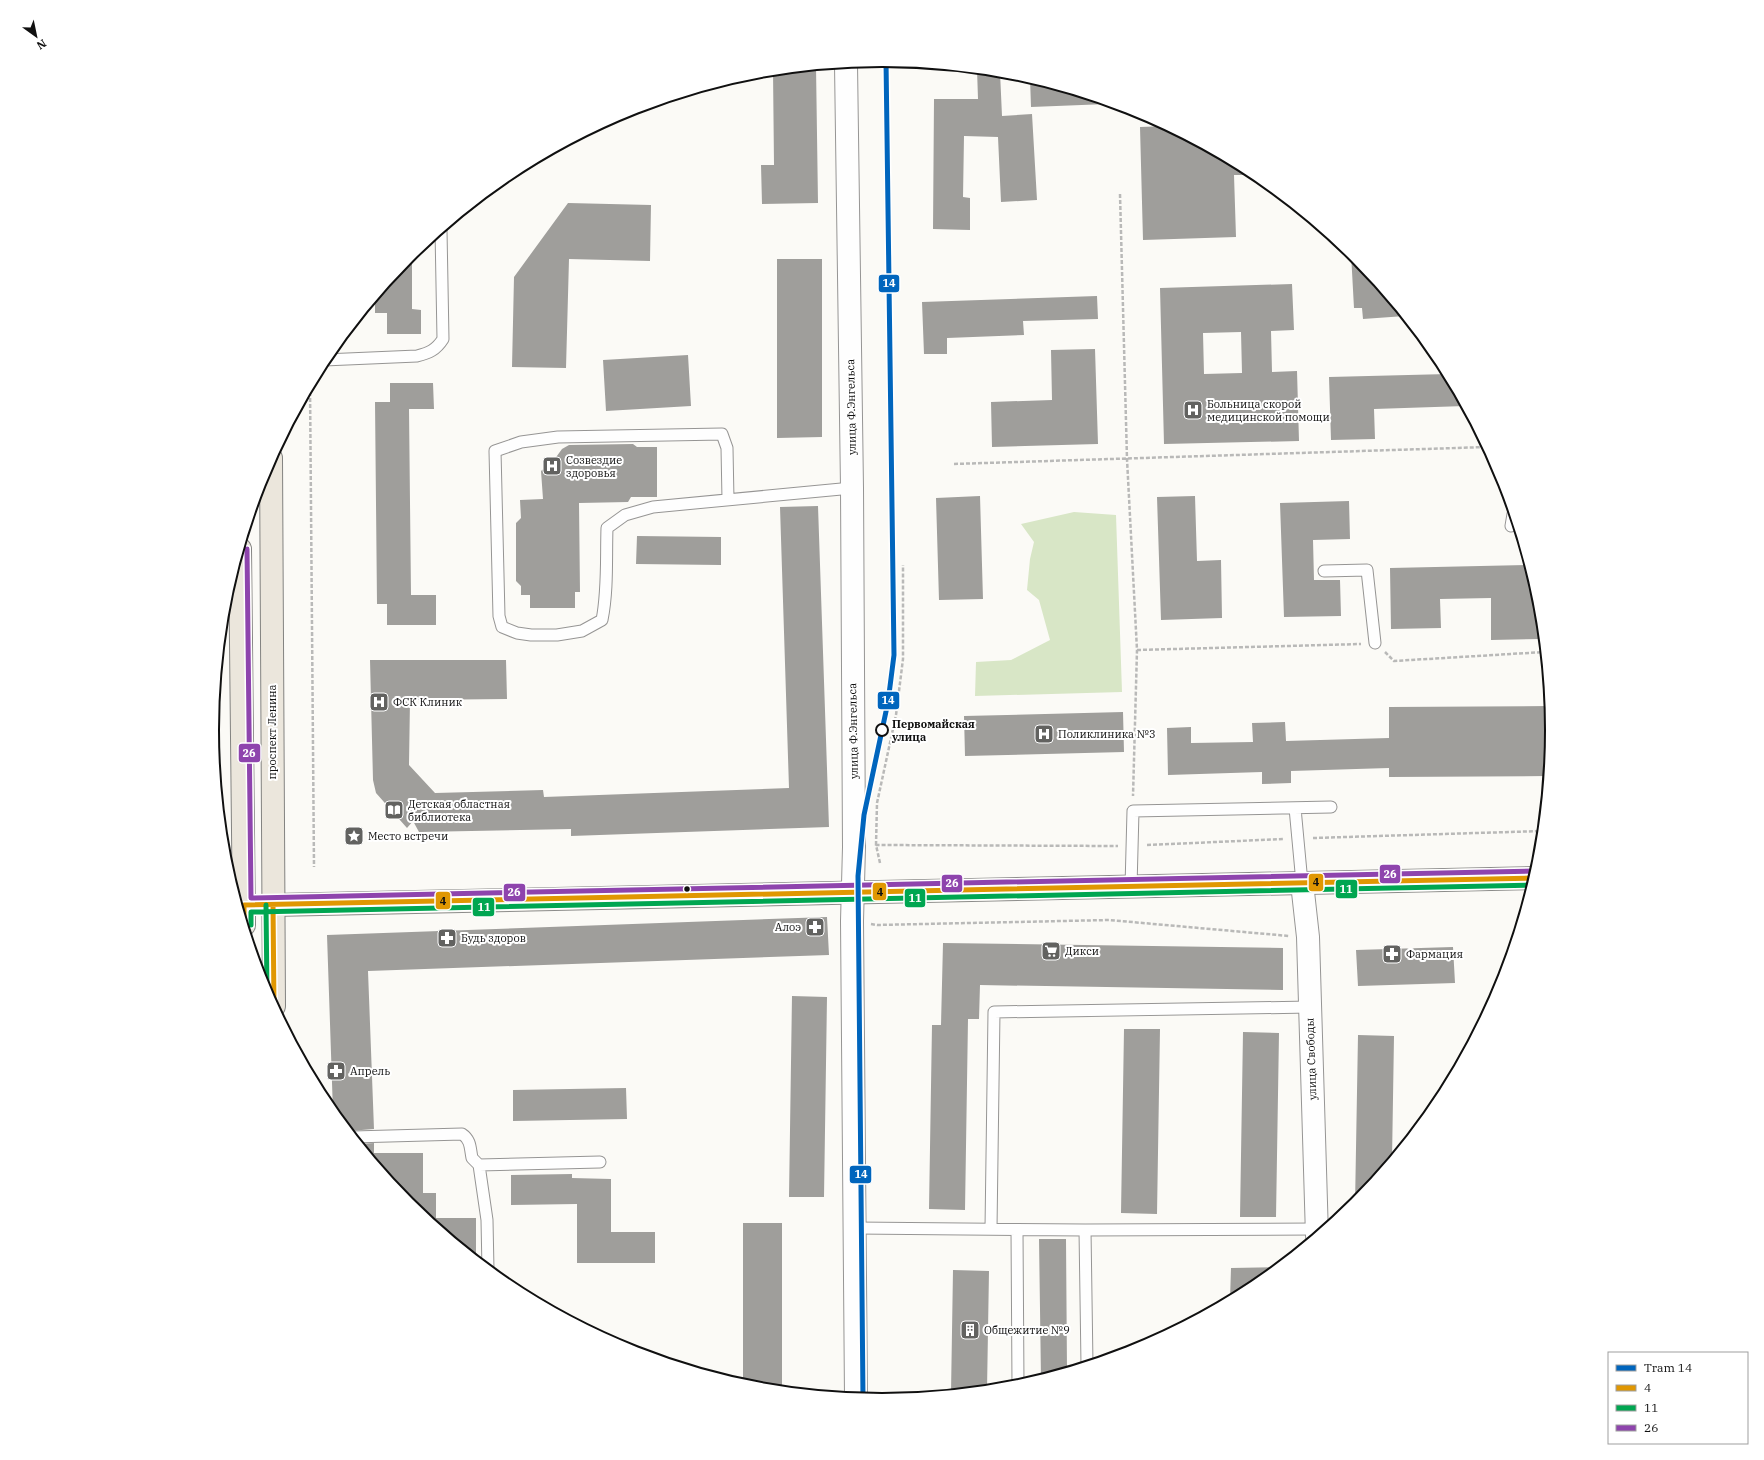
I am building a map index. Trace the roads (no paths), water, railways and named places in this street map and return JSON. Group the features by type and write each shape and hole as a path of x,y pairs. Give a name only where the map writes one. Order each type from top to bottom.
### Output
{"main road":[{"name":"проспект Ленина","path":"271,472 274,995"},
{"path":"240,566 242,902"},
{"path":"245,911 273,905 1528,878"}],"street":[{"name":"улица Ф.Энгельса","path":"846,68 852,488 854,840 852,921 856,1392"},
{"name":"улица Свободы","path":"1302,883 1308,937 1317,1230"}],"lane":[{"path":"333,360 417,356 428,354 437,348 443,339 441,236"},
{"path":"728,500 727,448 722,434 558,437 521,442 495,452 499,616 502,627 517,633 557,635 582,631 602,620 605,606 606,528 625,514 653,507 728,500 852,488"},
{"path":"1324,571 1367,570 1375,643"},
{"path":"1132,887 1133,811 1331,807"},
{"path":"1295,808 1302,883"},
{"path":"991,1229 994,1012 1310,1007"},
{"path":"358,1137 462,1134 467,1137 470,1142 472,1158 479,1165 488,1220 488,1263"},
{"path":"479,1165 600,1162"},
{"path":"855,1228 1314,1232"},
{"path":"1017,1230 1018,1378"},
{"path":"1085,1230 1087,1360"}],"tram line":[{"name":"14","path":"863,1393 858,876 864,815 888,702 894,655 886,67"}],"place":[{"name":"Больница скорой медицинской помощи","path":"1193,410"},
{"name":"Созвездие здоровья","path":"552,466"},
{"name":"ФСК Клиник","path":"379,702"},
{"name":"Первомайская улица","path":"882,730"},
{"name":"Поликлиника №3","path":"1044,734"},
{"name":"Детская областная библиотека","path":"394,810"},
{"name":"Место встречи","path":"354,836"},
{"name":"Алоэ","path":"815,927"},
{"name":"Будь здоров","path":"447,938"},
{"name":"Дикси","path":"1051,951"},
{"name":"Фармация","path":"1392,954"},
{"name":"Апрель","path":"336,1071"},
{"name":"Общежитие №9","path":"970,1330"}]}
